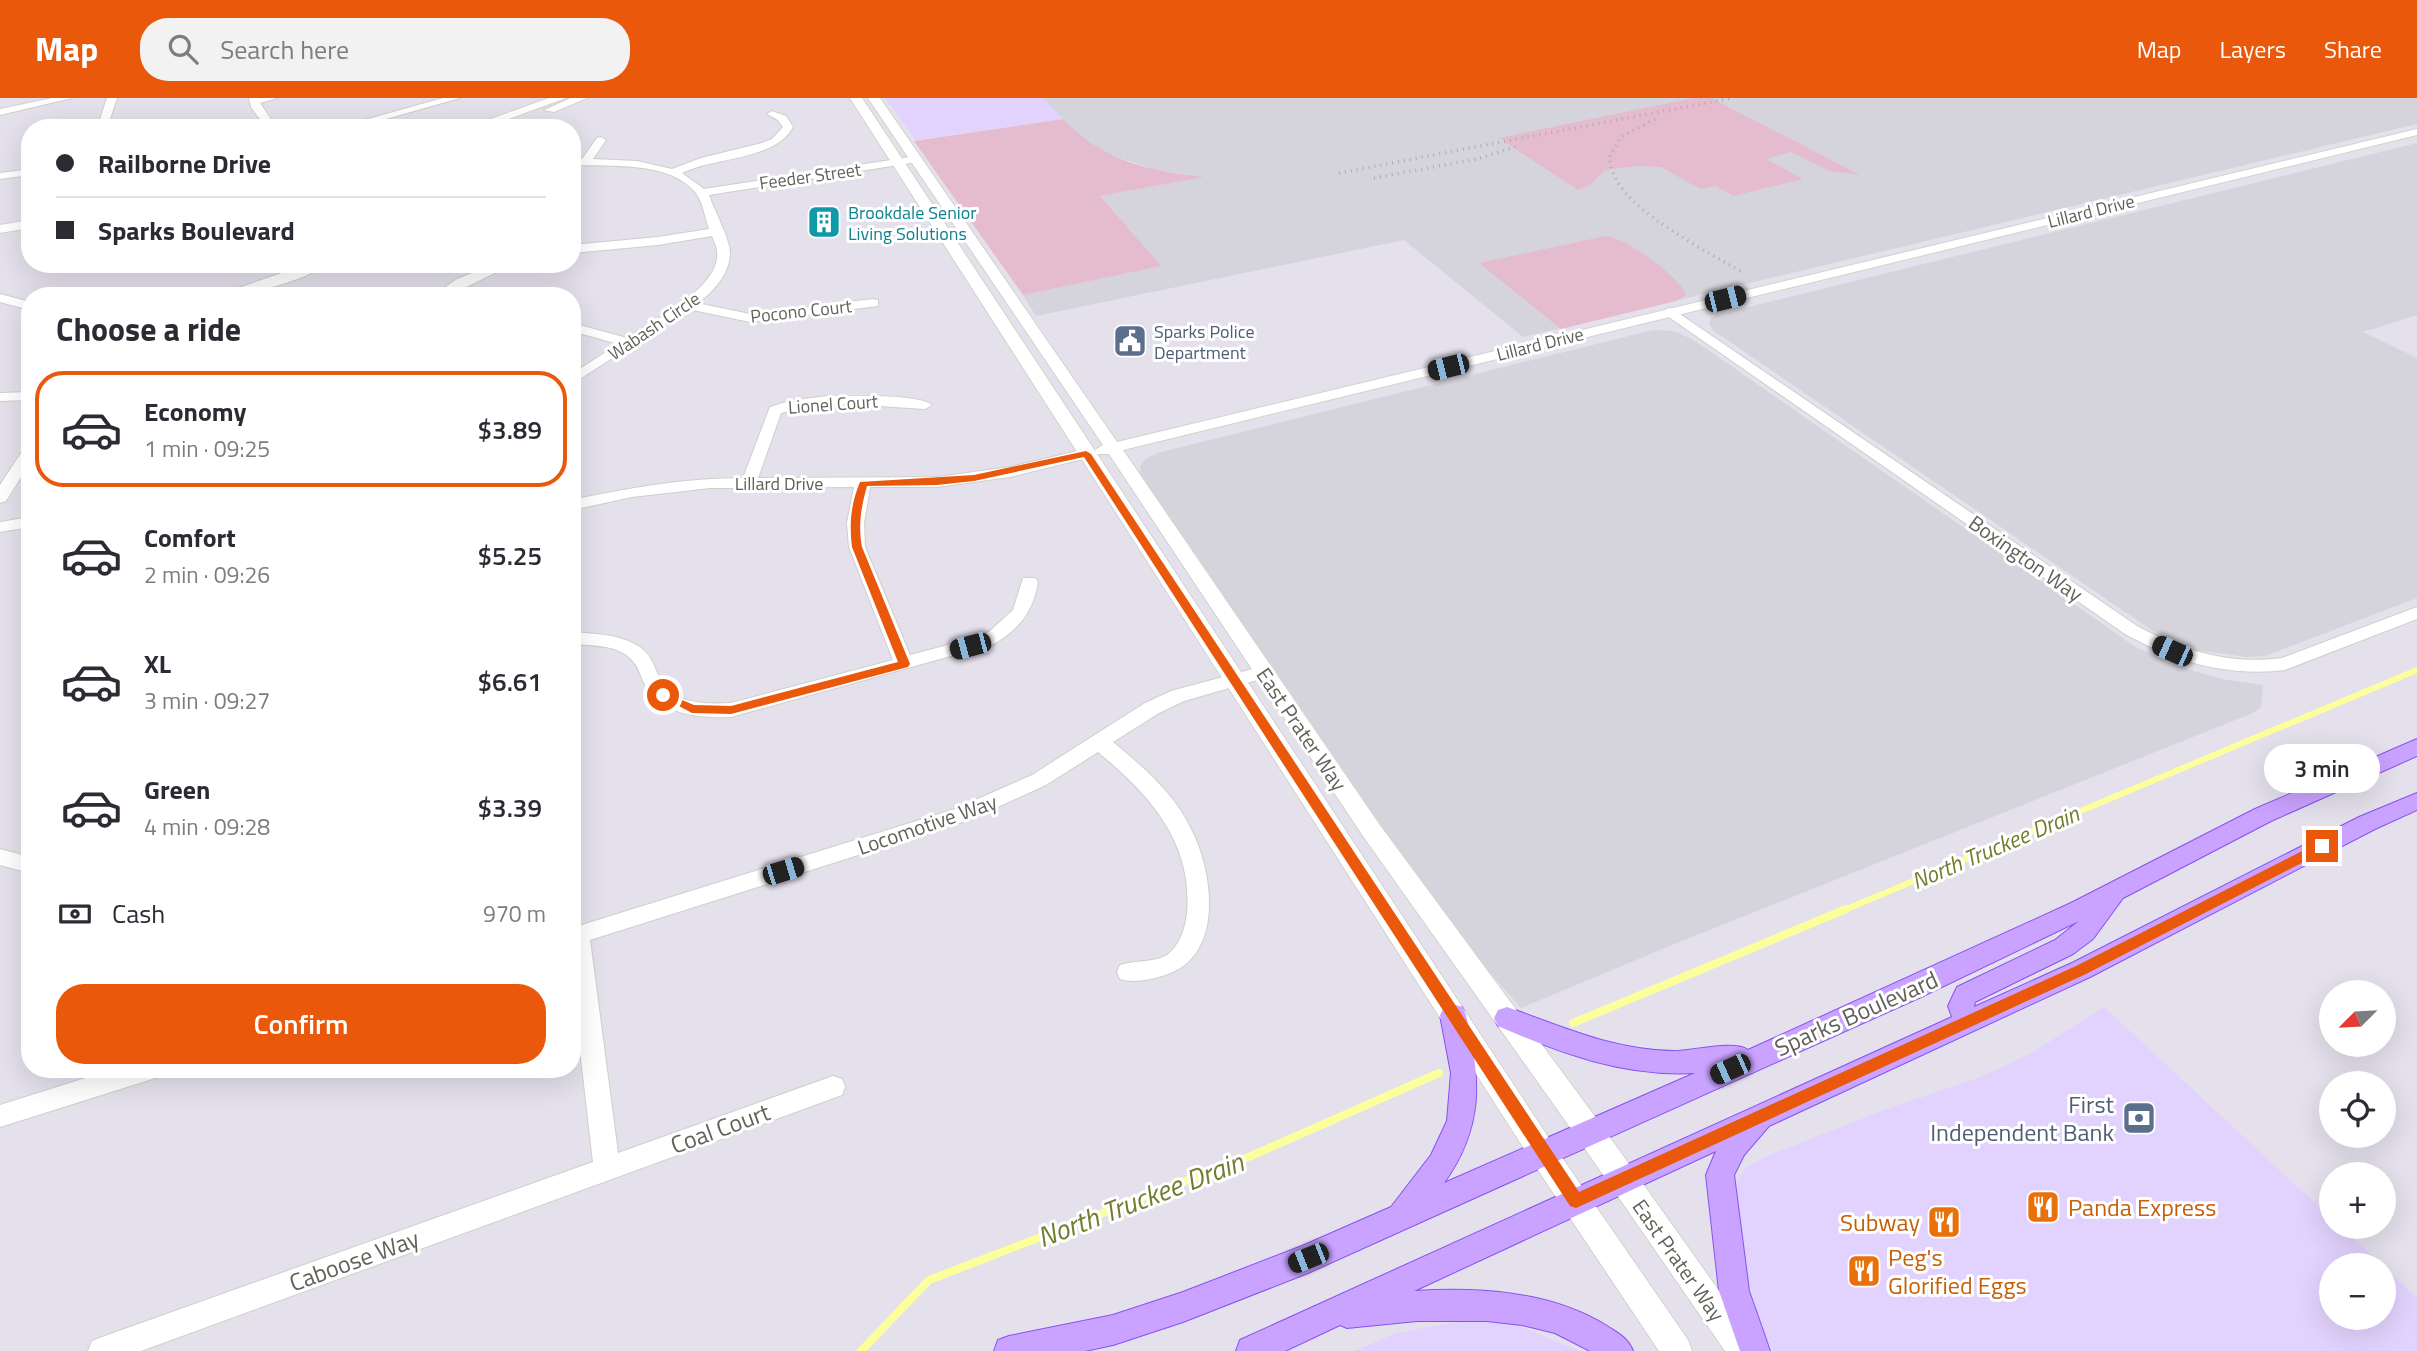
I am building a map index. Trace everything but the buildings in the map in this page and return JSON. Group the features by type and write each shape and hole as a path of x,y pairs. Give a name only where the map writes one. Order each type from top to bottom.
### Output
{"main road":[{"path":"498,119 559,98"},
{"path":"523,119 582,98"},
{"name":"East Prater Way","path":"856,98 907,161 1114,448 1371,830 1589,1131 1743,1351"},
{"name":"East Prater Way","path":"874,98 907,161 1086,454 1542,1152 1677,1351"},
{"name":"Lillard Drive","path":"1086,454 2417,132"},
{"path":"0,220 21,217"},
{"path":"0,229 21,226"},
{"name":"Sparks Boulevard","path":"1009,1351 1113,1330 1183,1307 1308,1258 1924,983 2263,815 2417,747"},
{"path":"1251,1351 2098,961 2417,801"},
{"path":"1966,1022 1961,1006 1966,995 2064,947 2084,932 2116,890"},
{"path":"1398,1217 1433,1179 1458,1134 1465,1093 1464,1057 1453,1015"},
{"path":"1507,1018 1549,1037 1598,1053 1653,1064 1703,1063 1777,1048"},
{"path":"1755,1351 1734,1291 1720,1175 1725,1159 1740,1138 1773,1110"},
{"path":"1328,1315 1453,1303 1498,1306 1558,1318 1618,1351"}],"street":[{"path":"0,112 67,98"},
{"path":"105,119 112,98"},
{"path":"266,119 254,100 272,98"},
{"path":"375,119 455,98"},
{"path":"674,173 698,163 758,148 780,139 788,127 780,117 772,114"},
{"path":"581,159 601,140"},
{"name":"Feeder Street","path":"702,193 907,161"},
{"path":"581,162 637,164 674,173 691,182 702,193"},
{"path":"0,176 21,173"},
{"name":"Wabash Circle","path":"581,374 701,295 719,273 724,252 702,193"},
{"path":"581,248 658,241 717,231"},
{"path":"256,287 296,273"},
{"path":"453,287 484,273"},
{"path":"0,298 21,304"},
{"name":"Pocono Court","path":"687,305 750,318 873,303"},
{"name":"Boxington Way","path":"1671,312 2131,630 2172,651 2224,665 2268,667 2285,664 2417,613"},
{"path":"581,329 630,343"},
{"path":"0,397 21,396"},
{"name":"Lionel Court","path":"749,482 775,410 808,403 894,400 925,405"},
{"name":"Lillard Drive","path":"581,503 671,486 749,482 937,482 974,478 1086,454"},
{"path":"0,498 21,464"},
{"path":"863,484 854,528 857,547 904,664"},
{"path":"0,527 21,524"},
{"path":"581,639 603,640 628,649 645,662 655,685 663,695 677,704 710,711 752,706 970,646 1003,631 1014,622 1026,605 1028,582"},
{"name":"Locomotive Way","path":"581,934 962,815 1039,780 1153,708 1178,696 1264,672"},
{"path":"1099,742 1154,788 1171,810 1189,845 1198,885 1195,928 1181,954 1174,962 1128,972"},
{"path":"0,857 21,862"},
{"path":"581,980 607,1168"},
{"path":"0,1116 120,1078"},
{"name":"Coal Court","path":"607,1168 833,1087"},
{"name":"Caboose Way","path":"102,1351 607,1168"}],"shaded area":[{"path":"885,98 1043,98 1063,119 916,140"},
{"path":"1043,98 2417,98 2417,124 1523,337 1404,240 1036,316 1023,295 1160,266 1100,196 1201,177 1156,170 1105,153 1082,139"},
{"path":"1694,98 1711,98 1860,175 1830,171 1791,152 1766,159 1803,179 1733,196 1716,186 1700,189 1661,167 1638,166 1605,170 1590,185 1578,190 1499,138"},
{"path":"1063,119 1094,145 1128,162 1204,177 1100,196 1161,266 1023,295 914,141"},
{"path":"2417,143 2417,315 2363,332 2417,358 2417,598 2265,656 2246,657 2198,650 2153,631 1714,331 1709,324 1716,315"},
{"path":"1606,236 1626,243 1664,269 1686,295 1676,301 1561,329 1479,263"},
{"path":"1653,330 1673,331 1692,339 2137,648 2190,670 2221,679 2263,685 2261,707 2253,713 1521,1008 1485,967 1394,844 1141,475 1140,467 1145,459 1161,452"},
{"path":"2104,1007 2319,1207 2319,1239 2354,1239 2369,1253 2319,1253 2319,1330 2396,1330 2396,1278 2417,1298 2417,1351 1773,1351 1761,1327 1740,1246 1735,1183 1747,1167 1767,1156 1887,1109 1978,1078 2030,1054"},
{"path":"1456,1322 1512,1323 1580,1351 1355,1351 1396,1333"}],"waterway":[{"name":"North Truckee Drain","path":"1842,911 2417,670"},
{"name":"North Truckee Drain","path":"1573,1023 1846,909"},
{"name":"North Truckee Drain","path":"861,1351 929,1280 1251,1156 1439,1073"}],"railway":[{"path":"1339,173 1732,98"},
{"path":"1655,119 1621,137 1609,158 1616,179 1625,192 1654,219 1742,272"},
{"path":"1374,178 1477,159 1518,146"}],"place":[{"name":"Brookdale Senior Living Solutions","path":"824,222"},
{"name":"Sparks Police Department","path":"1130,341"},
{"name":"First Independent Bank","path":"2139,1118"},
{"name":"Panda Express","path":"2043,1207"},
{"name":"Subway","path":"1944,1222"},
{"name":"Peg's Glorified Eggs","path":"1864,1271"}],"route":[{"path":"663,695 692,709 731,710 904,664 857,547 854,528 863,484 974,478 1086,454 1576,1201 2081,970 2322,846"}]}
